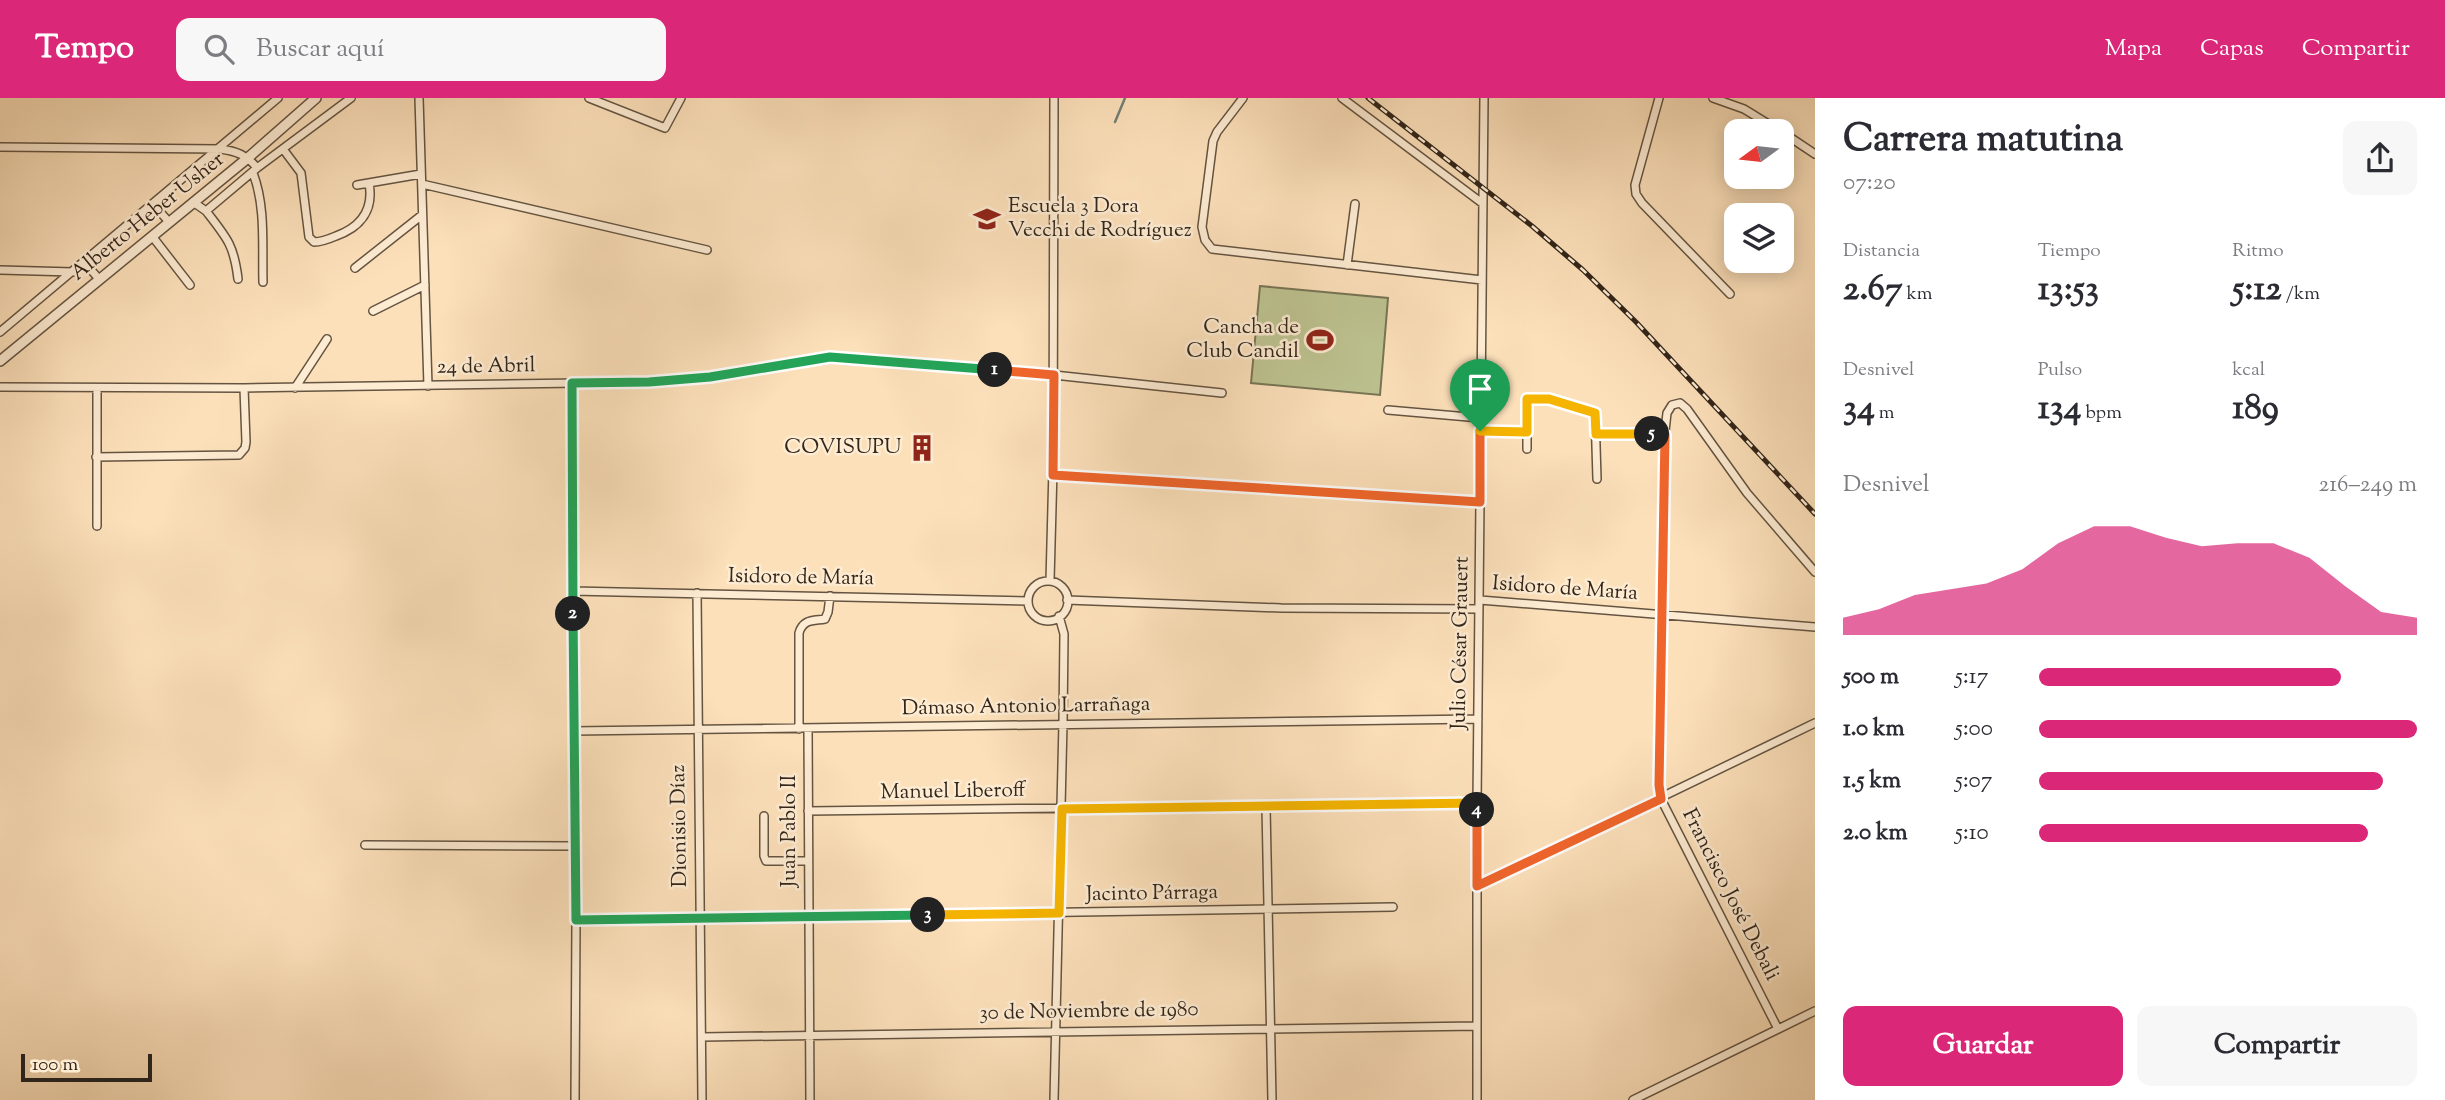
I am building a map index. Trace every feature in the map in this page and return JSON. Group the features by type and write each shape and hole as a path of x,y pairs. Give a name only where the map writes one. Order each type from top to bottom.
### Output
{"street":[{"name":"Alberto Heber Usher","path":"0,332 278,98"},
{"name":"Alberto Heber Usher","path":"0,361 316,98"},
{"path":"206,211 351,98"},
{"path":"419,98 428,386"},
{"path":"589,98 665,128 681,98"},
{"path":"1049,581 1053,475 1054,98"},
{"path":"1243,98 1213,141 1202,220 1207,245 1225,252 1482,280"},
{"path":"1342,98 1482,203"},
{"name":"Julio César Grauert","path":"1477,1100 1476,803 1484,98"},
{"path":"1659,98 1635,185 1636,194 1730,294"},
{"path":"1713,98 1744,109 1760,119"},
{"path":"1794,140 1815,153"},
{"path":"0,147 220,149 248,157 259,188 263,282"},
{"path":"283,149 301,173 309,236 314,242 342,234 362,221 370,202 369,183"},
{"path":"357,185 421,174"},
{"path":"422,184 707,250"},
{"path":"193,202 206,211 229,240 235,255 238,279"},
{"path":"1348,265 1355,204"},
{"path":"153,205 169,222"},
{"path":"355,268 422,215"},
{"path":"152,236 190,285"},
{"path":"85,263 99,279"},
{"path":"0,270 74,272"},
{"path":"373,311 425,285"},
{"path":"295,388 327,339"},
{"name":"24 de Abril","path":"0,387 295,388 649,382 710,377 817,358 840,357 1054,375 1222,393"},
{"path":"572,383 575,1100"},
{"path":"97,388 97,526"},
{"path":"96,457 239,454 245,448 246,442 244,388"},
{"path":"1527,449 1527,399 1549,399 1595,413 1597,479"},
{"name":"Francisco José Debali","path":"1778,1028 1661,799 1659,785 1665,435 1667,413 1672,405 1676,403 1687,408 1747,493 1815,572"},
{"path":"1388,410 1480,418"},
{"path":"1480,431 1527,432"},
{"path":"1596,434 1665,435"},
{"path":"1053,475 1480,502"},
{"path":"1049,581 1060,585 1067,600 1065,609 1059,616 1049,620 1039,618 1031,611 1028,601 1032,588 1040,582 1049,581"},
{"name":"Isidoro de María","path":"573,592 1028,601"},
{"name":"Dionisio Díaz","path":"697,593 702,1100"},
{"name":"Juan Pablo II","path":"810,1100 808,811 799,633 801,627 809,621 825,619 830,596"},
{"name":"Isidoro de María","path":"1067,600 1281,608 1479,609"},
{"name":"Isidoro de María","path":"1480,600 1815,627"},
{"path":"1054,1100 1064,634 1059,616"},
{"name":"Dámaso Antonio Larrañaga","path":"574,731 1478,719"},
{"path":"1477,886 1815,723"},
{"name":"Manuel Liberoff","path":"808,811 1476,803"},
{"path":"1266,807 1272,1100"},
{"path":"764,816 766,861 808,861"},
{"path":"365,845 575,846"},
{"name":"Jacinto Párraga","path":"576,920 1393,907"},
{"path":"1633,1100 1815,1011"},
{"name":"30 de Noviembre de 1980","path":"702,1037 1477,1026"}],"green space":[{"name":"Cancha de Club Candil","path":"1260,286 1388,298 1380,395 1251,383"}],"waterway":[{"path":"1115,122 1125,98"}],"railway":[{"path":"1368,98 1532,226 1583,270 1636,322 1815,514"}],"place":[{"name":"Escuela 3 Dora Vecchi de Rodríguez","path":"987,219"},
{"name":"Cancha de Club Candil","path":"1320,340"},
{"name":"COVISUPU","path":"922,448"}],"route":[{"path":"840,357 1054,375 1053,475 1480,502 1480,431 1527,432 1527,399 1549,399 1595,413 1596,434 1665,435 1659,785 1661,799 1477,886 1476,803 1062,809 1059,913 576,920 572,383 649,382 710,377 817,358 840,357"}]}
